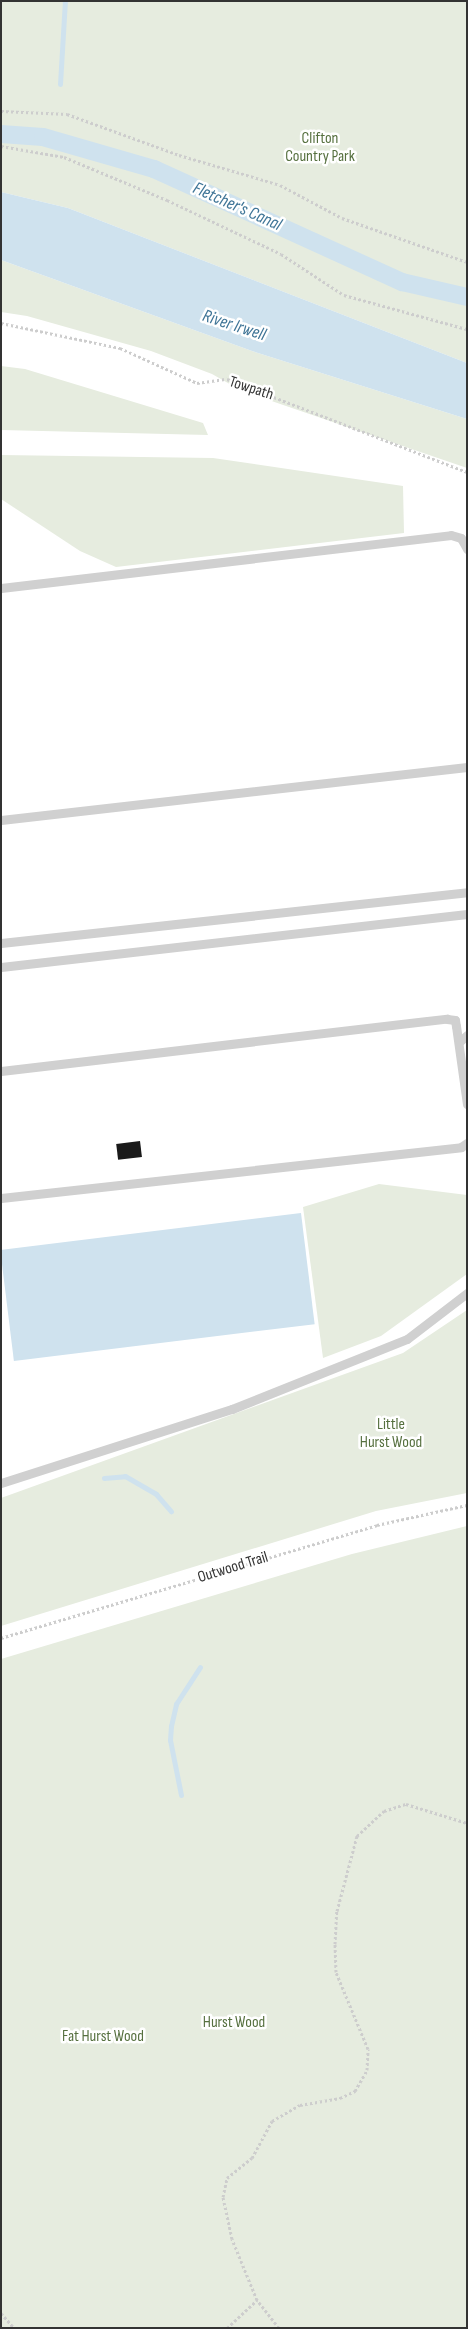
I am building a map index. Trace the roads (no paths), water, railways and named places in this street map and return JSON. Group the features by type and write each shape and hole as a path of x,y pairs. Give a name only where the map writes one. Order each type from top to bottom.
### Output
{"lane":[{"path":"1,588 450,535 461,538 467,549"},
{"path":"1,820 467,767"},
{"path":"1,943 467,892"},
{"path":"1,967 467,914"},
{"path":"1,1070 447,1019 455,1020 467,1104"},
{"path":"458,1042 467,1034"},
{"path":"1,1198 461,1147 467,1142"},
{"path":"1,1483 232,1409 407,1339 467,1293"}],"water":[{"name":"River Irwell","path":"1,192 68,208 467,363 467,419 252,351 1,260"},
{"path":"301,1213 315,1324 14,1361 1,1250"}],"waterway":[{"path":"60,84 65,1"},
{"name":"Fletcher's Canal","path":"1,134 43,137 154,169 402,282 467,297"},
{"path":"104,1478 125,1476 156,1494 171,1511"},
{"path":"181,1795 170,1740 171,1726 176,1704 200,1667"}],"park label":[{"name":"Clifton Country Park","path":"320,148"},
{"name":"Little Hurst Wood","path":"391,1434"},
{"name":"Hurst Wood","path":"234,2023"},
{"name":"Fat Hurst Wood","path":"103,2037"}]}
